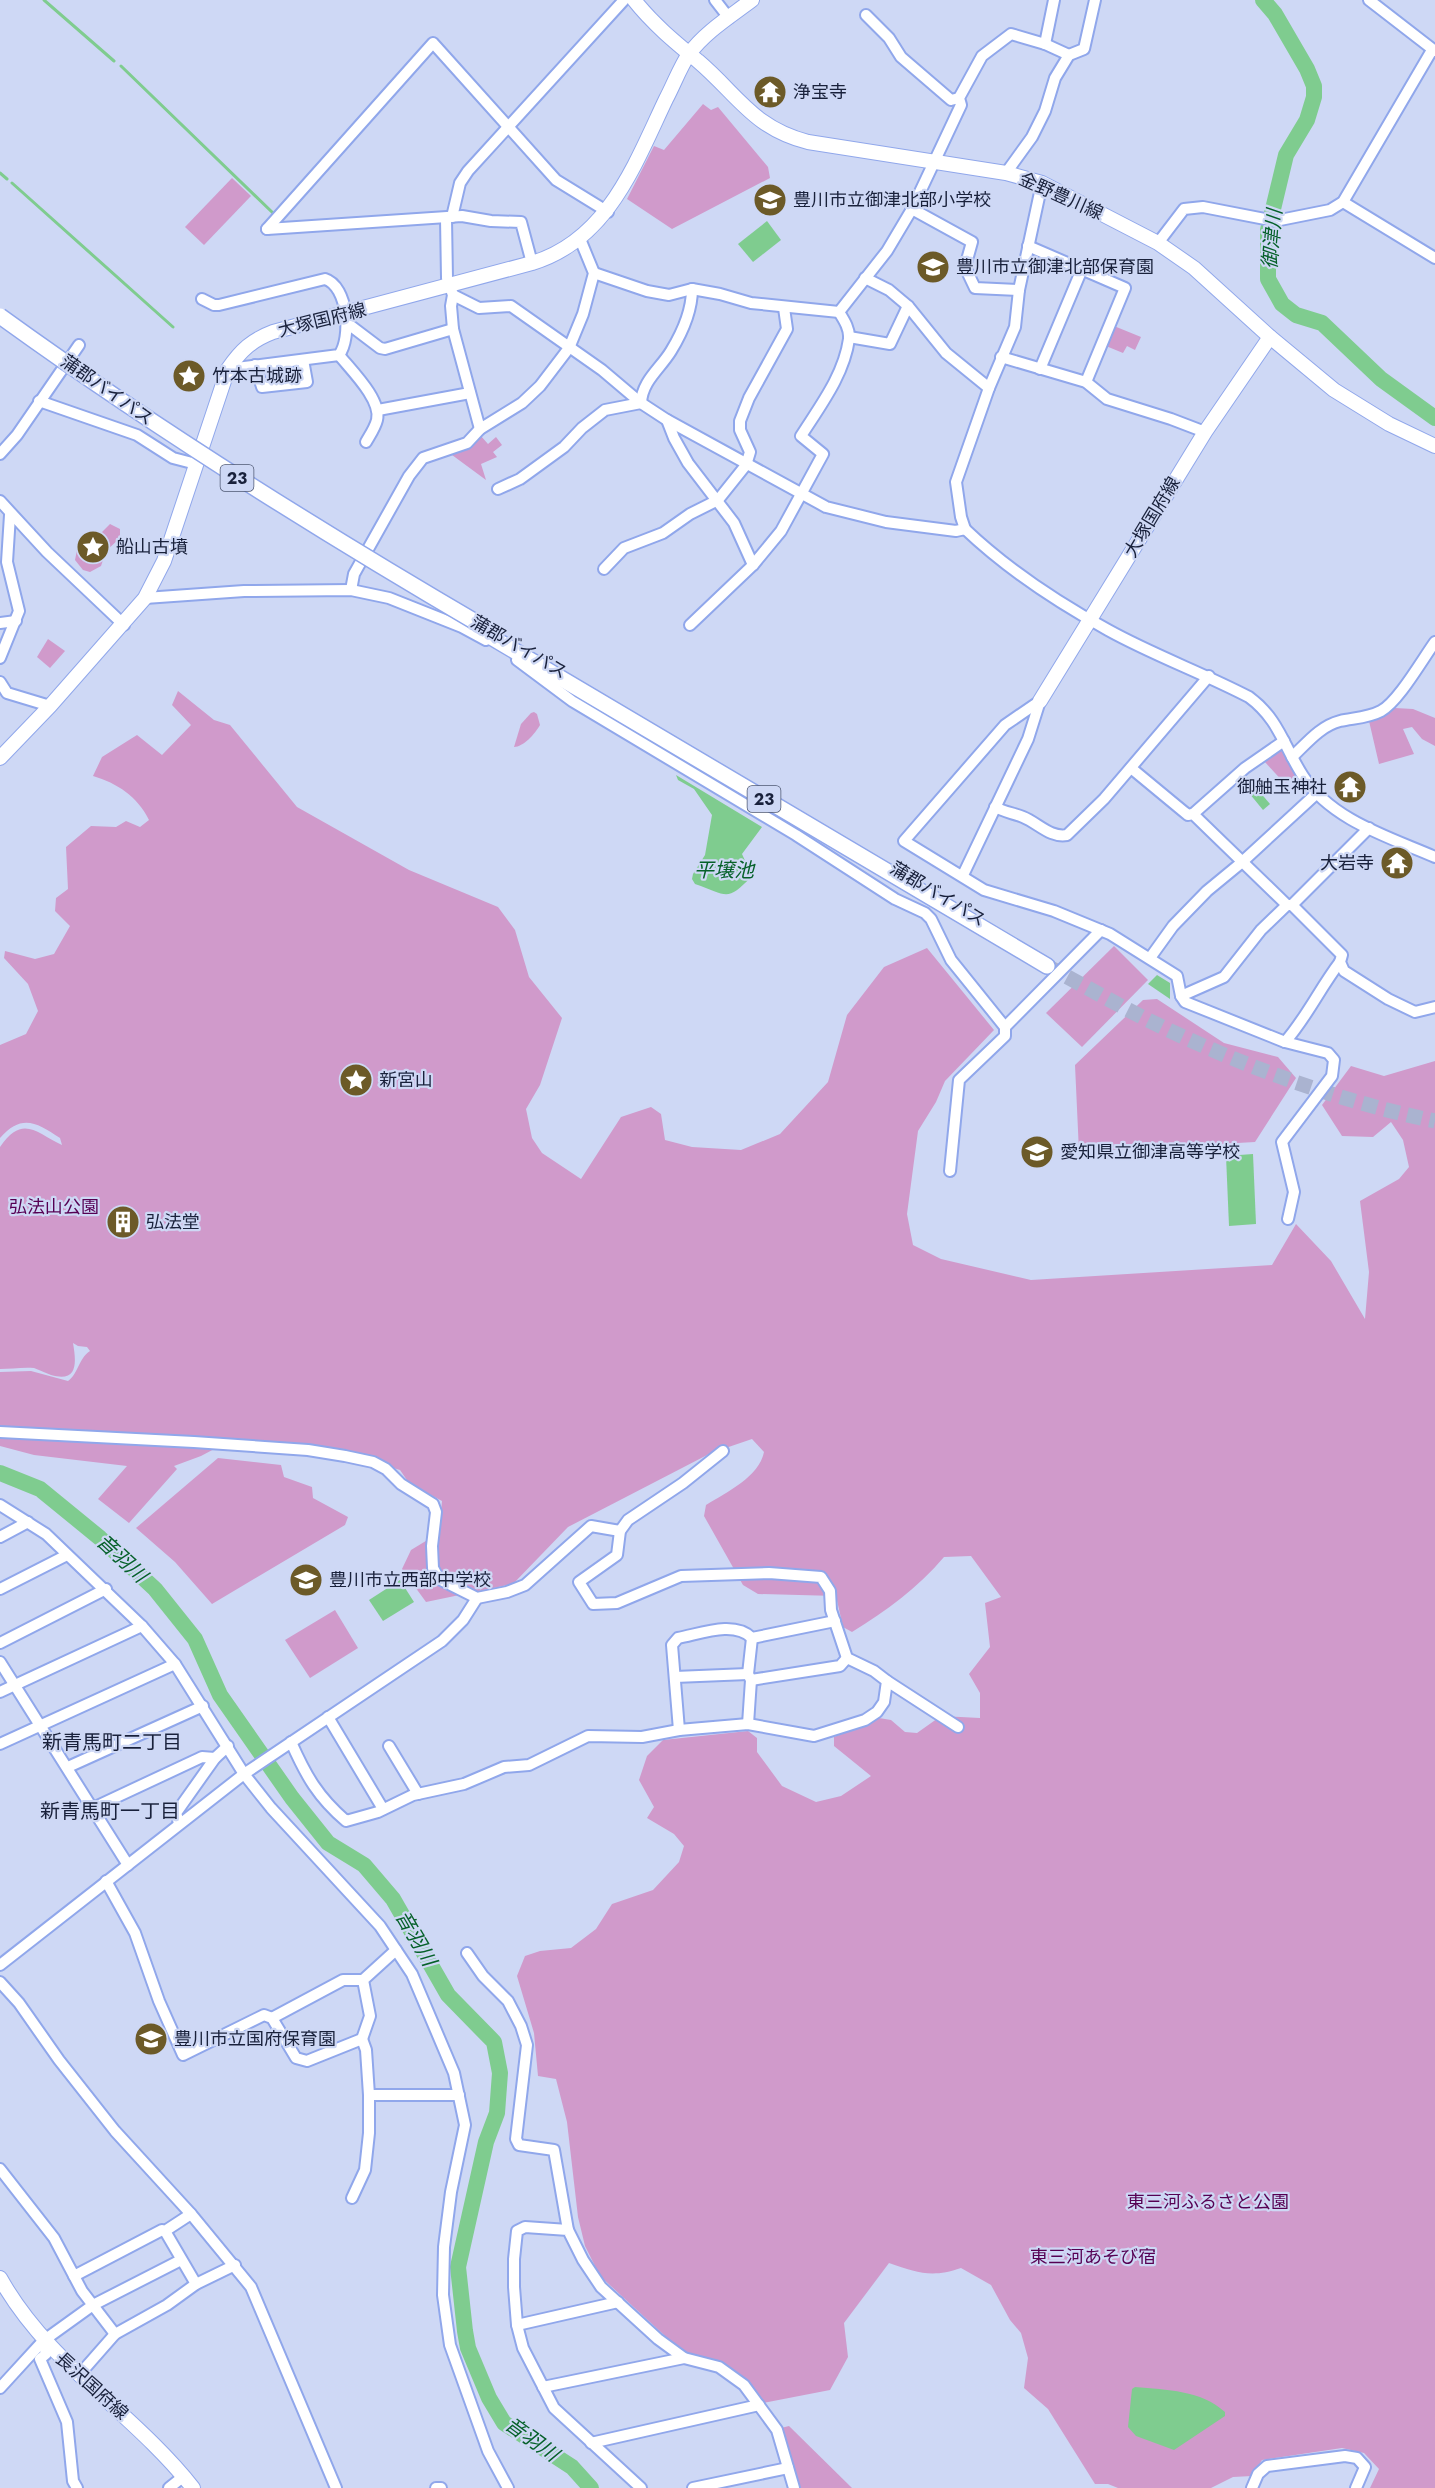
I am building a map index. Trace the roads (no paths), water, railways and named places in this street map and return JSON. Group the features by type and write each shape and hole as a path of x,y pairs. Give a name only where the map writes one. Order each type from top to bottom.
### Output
{"highway":[{"name":"蒲郡バイパス","path":"0,316 114,396 244,482 482,629"},
{"name":"蒲郡バイパス","path":"0,322 216,470 334,545 482,629 1049,963"}],"main road":[{"name":"金野豊川線","path":"634,0 656,25 756,118 780,133 824,145 1006,173 1042,183 1158,243 1194,268 1270,337 1334,390 1389,424 1435,446"},
{"name":"大塚国府線","path":"0,759 124,625 145,598 164,561 228,369 239,353 260,337 347,318 451,291 557,254 580,239 608,212 638,158 689,54 752,0"},
{"name":"大塚国府線","path":"1040,701 1204,432 1270,337"},
{"name":"長沢国府線","path":"0,2278 43,2341 128,2417 193,2488"}],"street":[{"path":"480,429 453,329 450,306 449,218 460,183 624,0"},
{"path":"715,0 729,18"},
{"path":"1045,44 1054,0"},
{"path":"1006,173 1032,137 1046,111 1055,78 1069,55 1084,49 1095,0"},
{"path":"1158,243 1184,210 1203,207 1275,221 1330,210 1344,202 1434,51 1369,0"},
{"path":"866,15 889,38 901,57 951,100 959,98 982,56 1011,34 1045,44 1069,55"},
{"path":"532,263 521,222 449,218 404,219 267,229 433,43 556,180 608,212"},
{"path":"839,312 878,265 912,209 962,105 959,98"},
{"path":"1042,183 1019,290 1015,327 989,388 956,482 965,529 1019,574 1090,619 1158,654 1209,676 1259,705 1276,724 1292,757 1316,794 1341,814 1435,857"},
{"path":"1344,202 1435,258"},
{"path":"912,209 972,242 965,267 975,288 1019,290"},
{"path":"351,590 354,574 409,476 423,458 467,442 480,429 522,403 540,386 569,348 583,314 594,273 580,239"},
{"path":"1028,246 1125,288 1086,382"},
{"path":"1040,369 1082,269"},
{"path":"594,273 647,291 669,295 692,290 784,308 839,312"},
{"path":"865,278 890,290 908,306 946,353 989,388"},
{"path":"202,299 219,305 325,279 334,284 347,318 380,348 385,349 453,329"},
{"path":"641,403 641,391 670,352 683,327 692,304 692,290"},
{"path":"451,291 480,308 511,306 602,370 641,403 667,420 826,507 862,517 956,531 965,529"},
{"path":"849,337 890,344 908,306"},
{"path":"604,569 624,548 663,533 690,514 718,500 746,465 750,452 740,430 740,422 749,398 787,330 784,308"},
{"path":"690,625 753,565 781,531 823,454 801,436 832,388 849,337 847,325 839,312"},
{"path":"228,369 339,355 343,350 347,318"},
{"path":"0,454 79,345"},
{"path":"339,355 369,393 378,410 377,421 366,442"},
{"path":"1001,357 1086,382 1107,399 1171,418 1204,432"},
{"path":"255,365 262,387 306,382 303,360"},
{"path":"378,410 470,393"},
{"path":"39,401 137,435 173,458 196,464"},
{"path":"498,489 520,479 555,454 605,410 641,403"},
{"path":"667,420 688,463 734,523 753,565"},
{"path":"0,501 10,515 94,599 124,625"},
{"path":"0,658 19,611 7,562 10,515"},
{"path":"145,598 244,591 351,590 389,598 471,632 509,654 572,701 787,829 895,899 925,913 931,919 951,960 1005,1027 1005,1036 959,1080 950,1171"},
{"path":"0,622 16,621"},
{"path":"1292,757 1318,732 1337,722 1369,716 1381,711 1391,702 1435,642"},
{"path":"995,807 1021,816 1052,834 1067,835 1104,800 1209,676"},
{"path":"0,682 7,693 50,706"},
{"path":"963,875 1028,739 1040,701"},
{"path":"1040,701 1005,725 904,841 963,875 984,890 1054,911 1101,930 1150,958 1178,976 1181,996 1185,1002 1285,1042 1328,1053 1334,1060 1332,1076 1282,1142 1294,1192 1288,1219"},
{"path":"1131,768 1188,815 1193,814 1245,768 1284,741"},
{"path":"1150,958 1173,926 1220,878 1316,794"},
{"path":"1193,814 1241,862 1342,955 1340,962 1316,996 1300,1025 1285,1042"},
{"path":"1181,996 1224,977 1261,930 1369,828"},
{"path":"1005,1027 1101,930"},
{"path":"1340,962 1344,970 1388,999 1415,1012 1435,1007"},
{"path":"0,1432 298,1450 373,1462 386,1469 418,1496 433,1504 436,1512 432,1546 434,1568 439,1579 477,1598 507,1592 525,1585 591,1527 620,1531"},
{"path":"723,1451 683,1483 628,1520 620,1531 617,1556 579,1582 593,1604 617,1603 681,1576 794,1574 821,1577 830,1591 831,1610 847,1658 874,1671 958,1727"},
{"path":"0,1505 46,1534 106,1589 142,1626 175,1664 244,1774 270,1808 380,1926 412,1974 442,2043 459,2095 465,2125 444,2247 443,2295 450,2345 488,2451 508,2488"},
{"path":"0,1537 28,1522"},
{"path":"0,1589 67,1555"},
{"path":"0,1643 106,1589"},
{"path":"0,1965 244,1774 442,1641 464,1620 477,1598"},
{"path":"752,1638 835,1621"},
{"path":"0,1692 142,1626"},
{"path":"679,1730 672,1645 678,1638 735,1628 746,1631 752,1638 748,1724"},
{"path":"675,1677 749,1677 840,1666 847,1658"},
{"path":"0,1662 128,1866"},
{"path":"0,1744 175,1664"},
{"path":"289,1743 308,1780 327,1805 346,1821 418,1794 464,1784 504,1767 529,1765 588,1736 642,1737 679,1730 748,1724 814,1736 855,1724 877,1712 884,1701 886,1681"},
{"path":"68,1767 203,1706"},
{"path":"328,1717 383,1809"},
{"path":"179,1823 176,1813 215,1758 228,1746"},
{"path":"389,1746 418,1794"},
{"path":"93,1808 202,1757 215,1758"},
{"path":"106,1881 135,1933 159,2001 183,2055 264,2015 272,2018 296,2058 307,2061 362,2039"},
{"path":"272,2018 342,1980 363,1980 396,1950"},
{"path":"467,1953 483,1976 508,2001 521,2026 527,2045 516,2139 519,2145 554,2150 568,2230 583,2260 601,2287 658,2339 684,2358 719,2367 744,2385 777,2430 794,2488"},
{"path":"352,2198 365,2170 369,2133 366,2050 362,2039 370,2016 363,1980"},
{"path":"0,1982 19,2003 115,2131 191,2214 251,2287 336,2488"},
{"path":"369,2095 459,2095"},
{"path":"0,2169 54,2238 93,2306 115,2334"},
{"path":"74,2276 165,2230 191,2214"},
{"path":"568,2230 525,2227 517,2231 514,2259 517,2325 523,2348 554,2408 641,2488"},
{"path":"165,2230 196,2284"},
{"path":"0,2388 43,2341 93,2306 181,2260"},
{"path":"79,2375 115,2334 167,2305 196,2284 235,2265"},
{"path":"517,2325 618,2302"},
{"path":"43,2341 46,2354 40,2359 67,2422 74,2481 77,2488"},
{"path":"543,2386 684,2358"},
{"path":"591,2444 759,2405"},
{"path":"1252,2488 1257,2474 1267,2466 1345,2456 1357,2458 1365,2467 1356,2488"},
{"path":"693,2488 788,2468"},
{"path":"170,2488 184,2476"},
{"path":"436,2488 441,2488"}],"water":[{"path":"767,221 781,240 753,262 738,244"},
{"name":"平壌池","path":"676,775 762,827 742,854 752,876 731,893 714,891 695,884 692,879 705,855 712,815 694,789 678,780"},
{"path":"1247,777 1270,804 1263,810 1240,782"},
{"path":"1157,975 1170,983 1170,999 1148,984"},
{"path":"1253,1154 1256,1224 1229,1226 1226,1156"},
{"path":"400,1580 414,1602 383,1621 369,1600"},
{"path":"1135,2387 1171,2390 1194,2395 1216,2405 1225,2412 1225,2416 1174,2450 1136,2436 1128,2427 1132,2389"}],"waterway":[{"path":"44,0 114,61"},
{"name":"御津川","path":"1263,0 1275,14 1307,69 1314,86 1314,97 1307,120 1286,155 1268,230 1268,279 1282,304 1296,315 1322,323 1381,379 1435,418"},
{"path":"121,66 273,213"},
{"path":"0,173 7,179"},
{"path":"12,183 173,327"},
{"name":"音羽川","path":"0,1473 40,1489 100,1538 155,1589 195,1639 220,1695 292,1798 328,1843 364,1865 393,1899 448,1995 494,2042 500,2073 497,2113 486,2142 458,2267 468,2348 489,2398 504,2423 572,2467 591,2488"}],"tunnel":[{"path":"1047,966 1148,1020 1252,1066 1325,1092 1435,1121"}],"place":[{"name":"浄宝寺","path":"770,92"},
{"name":"豊川市立御津北部小学校","path":"770,200"},
{"name":"豊川市立御津北部保育園","path":"933,267"},
{"name":"竹本古城跡","path":"189,376"},
{"name":"船山古墳","path":"93,547"},
{"name":"御舳玉神社","path":"1350,787"},
{"name":"大岩寺","path":"1397,863"},
{"name":"新宮山","path":"356,1080"},
{"name":"愛知県立御津高等学校","path":"1037,1152"},
{"name":"弘法堂","path":"123,1222"},
{"name":"豊川市立西部中学校","path":"306,1580"},
{"name":"豊川市立国府保育園","path":"151,2039"}],"district":[{"name":"新青馬町二丁目","path":"112,1742"},
{"name":"新青馬町一丁目","path":"110,1811"}],"park label":[{"name":"弘法山公園","path":"54,1207"},
{"name":"東三河ふるさと公園","path":"1208,2202"},
{"name":"東三河あそび宿","path":"1093,2257"}]}
